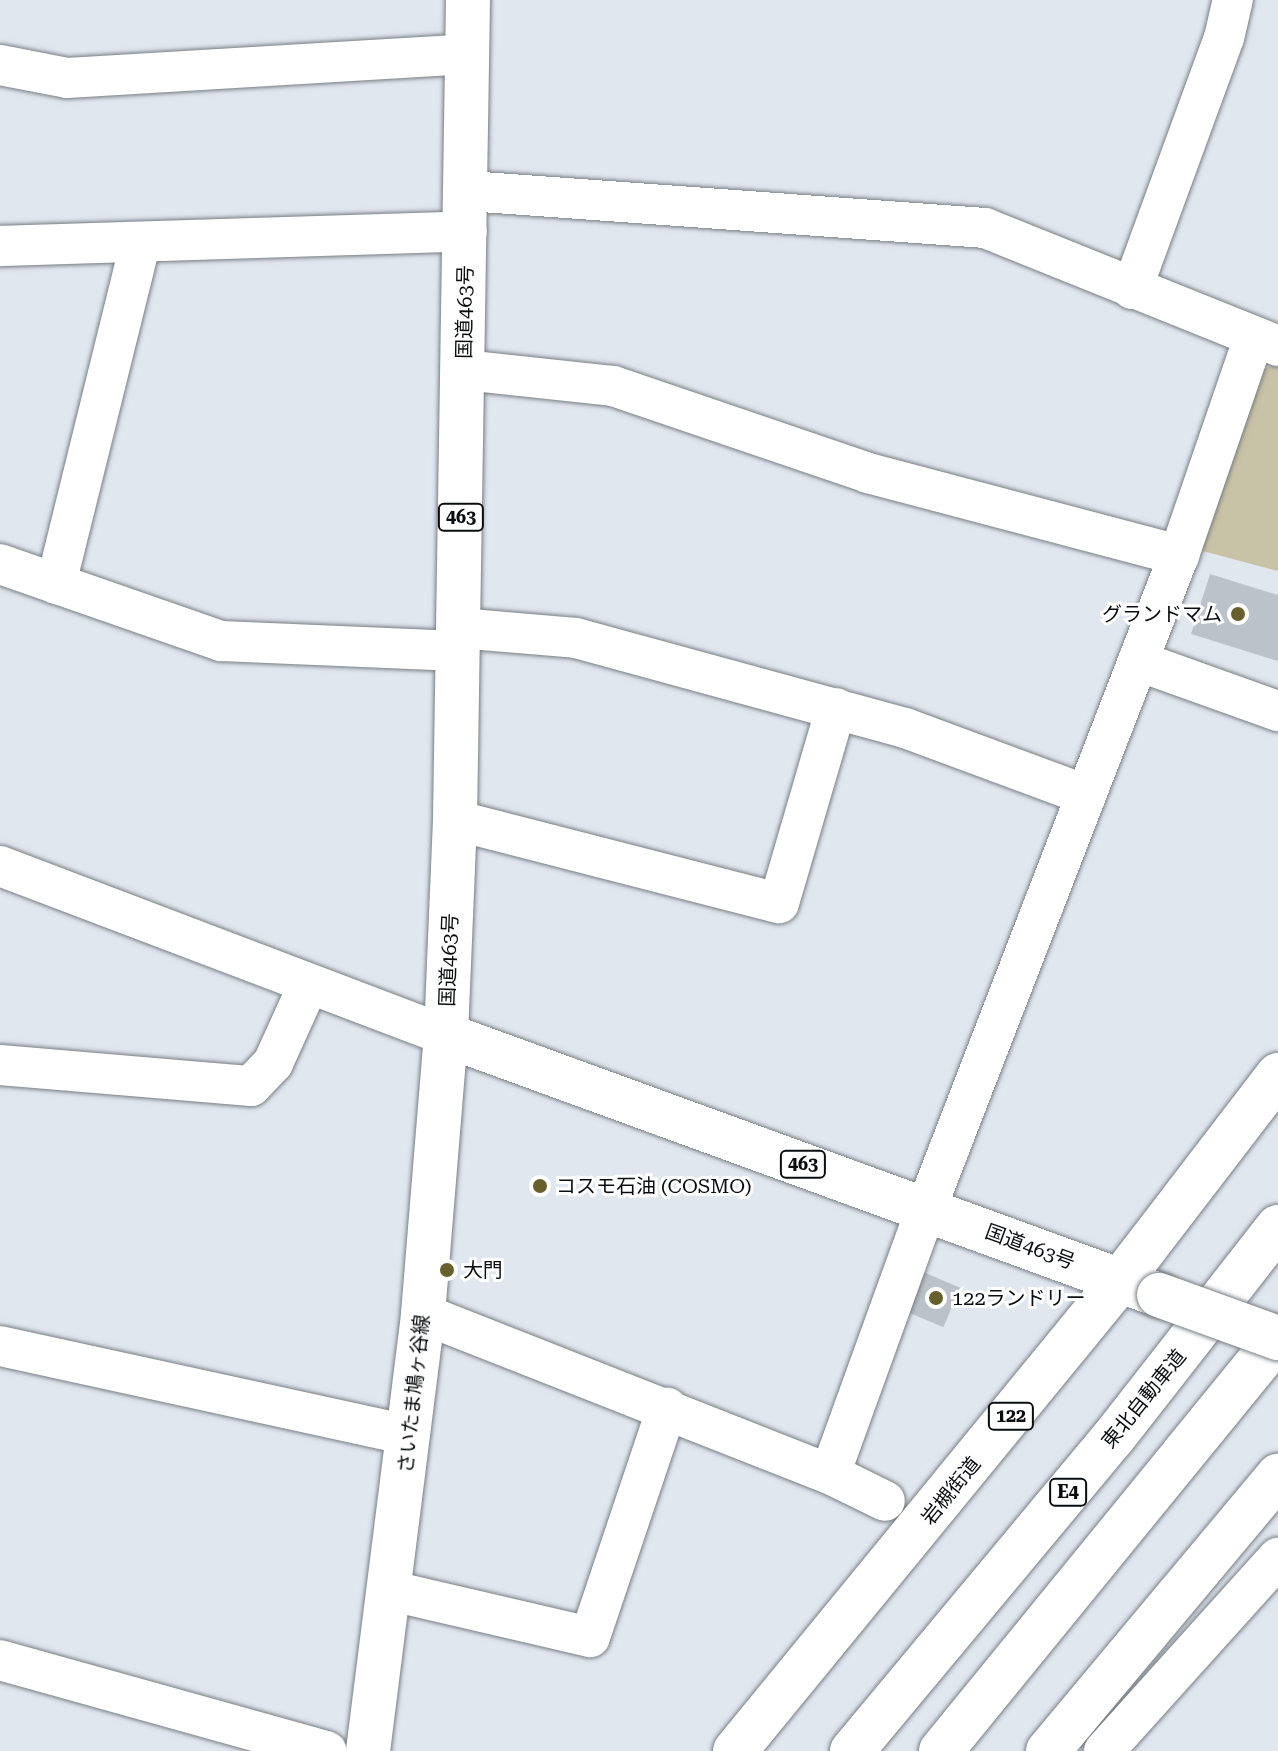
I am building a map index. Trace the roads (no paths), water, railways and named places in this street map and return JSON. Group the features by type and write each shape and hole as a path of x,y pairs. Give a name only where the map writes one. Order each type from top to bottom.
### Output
{"main road":[{"name":"国道463号","path":"468,0 455,820 446,1035 1278,1338"},
{"name":"さいたま鳩ヶ谷線","path":"368,1751 392,1591 423,1314 446,1035"},
{"name":"岩槻街道","path":"735,1751 1140,1288 1278,1075"},
{"name":"東北自動車道","path":"852,1751 1113,1438 1278,1227"},
{"path":"941,1751 1278,1338"},
{"path":"1048,1751 1278,1476"}],"street":[{"path":"1132,289 1224,38 1233,0"},
{"path":"0,65 67,78 468,54"},
{"path":"0,246 140,244 467,211 985,228 1266,341 1179,555 926,1209 830,1474"},
{"path":"56,584 140,244"},
{"path":"464,370 613,386 868,473 1179,555"},
{"path":"0,564 221,641 576,638 905,728 1086,795"},
{"path":"1138,661 1278,711"},
{"path":"455,820 779,903 836,708"},
{"path":"0,866 308,986 446,1035"},
{"path":"0,1065 251,1086 273,1063 308,986"},
{"path":"423,1314 667,1408 830,1474 885,1501"},
{"path":"0,1346 409,1435"},
{"path":"392,1591 590,1637 667,1408"},
{"path":"1104,1751 1277,1564"},
{"path":"0,1660 327,1751"}],"place":[{"name":"グランドマム","path":"1238,614"},
{"name":"コスモ石油 (COSMO)","path":"540,1186"},
{"name":"大門","path":"447,1270"},
{"name":"122ランドリー","path":"936,1298"}]}
